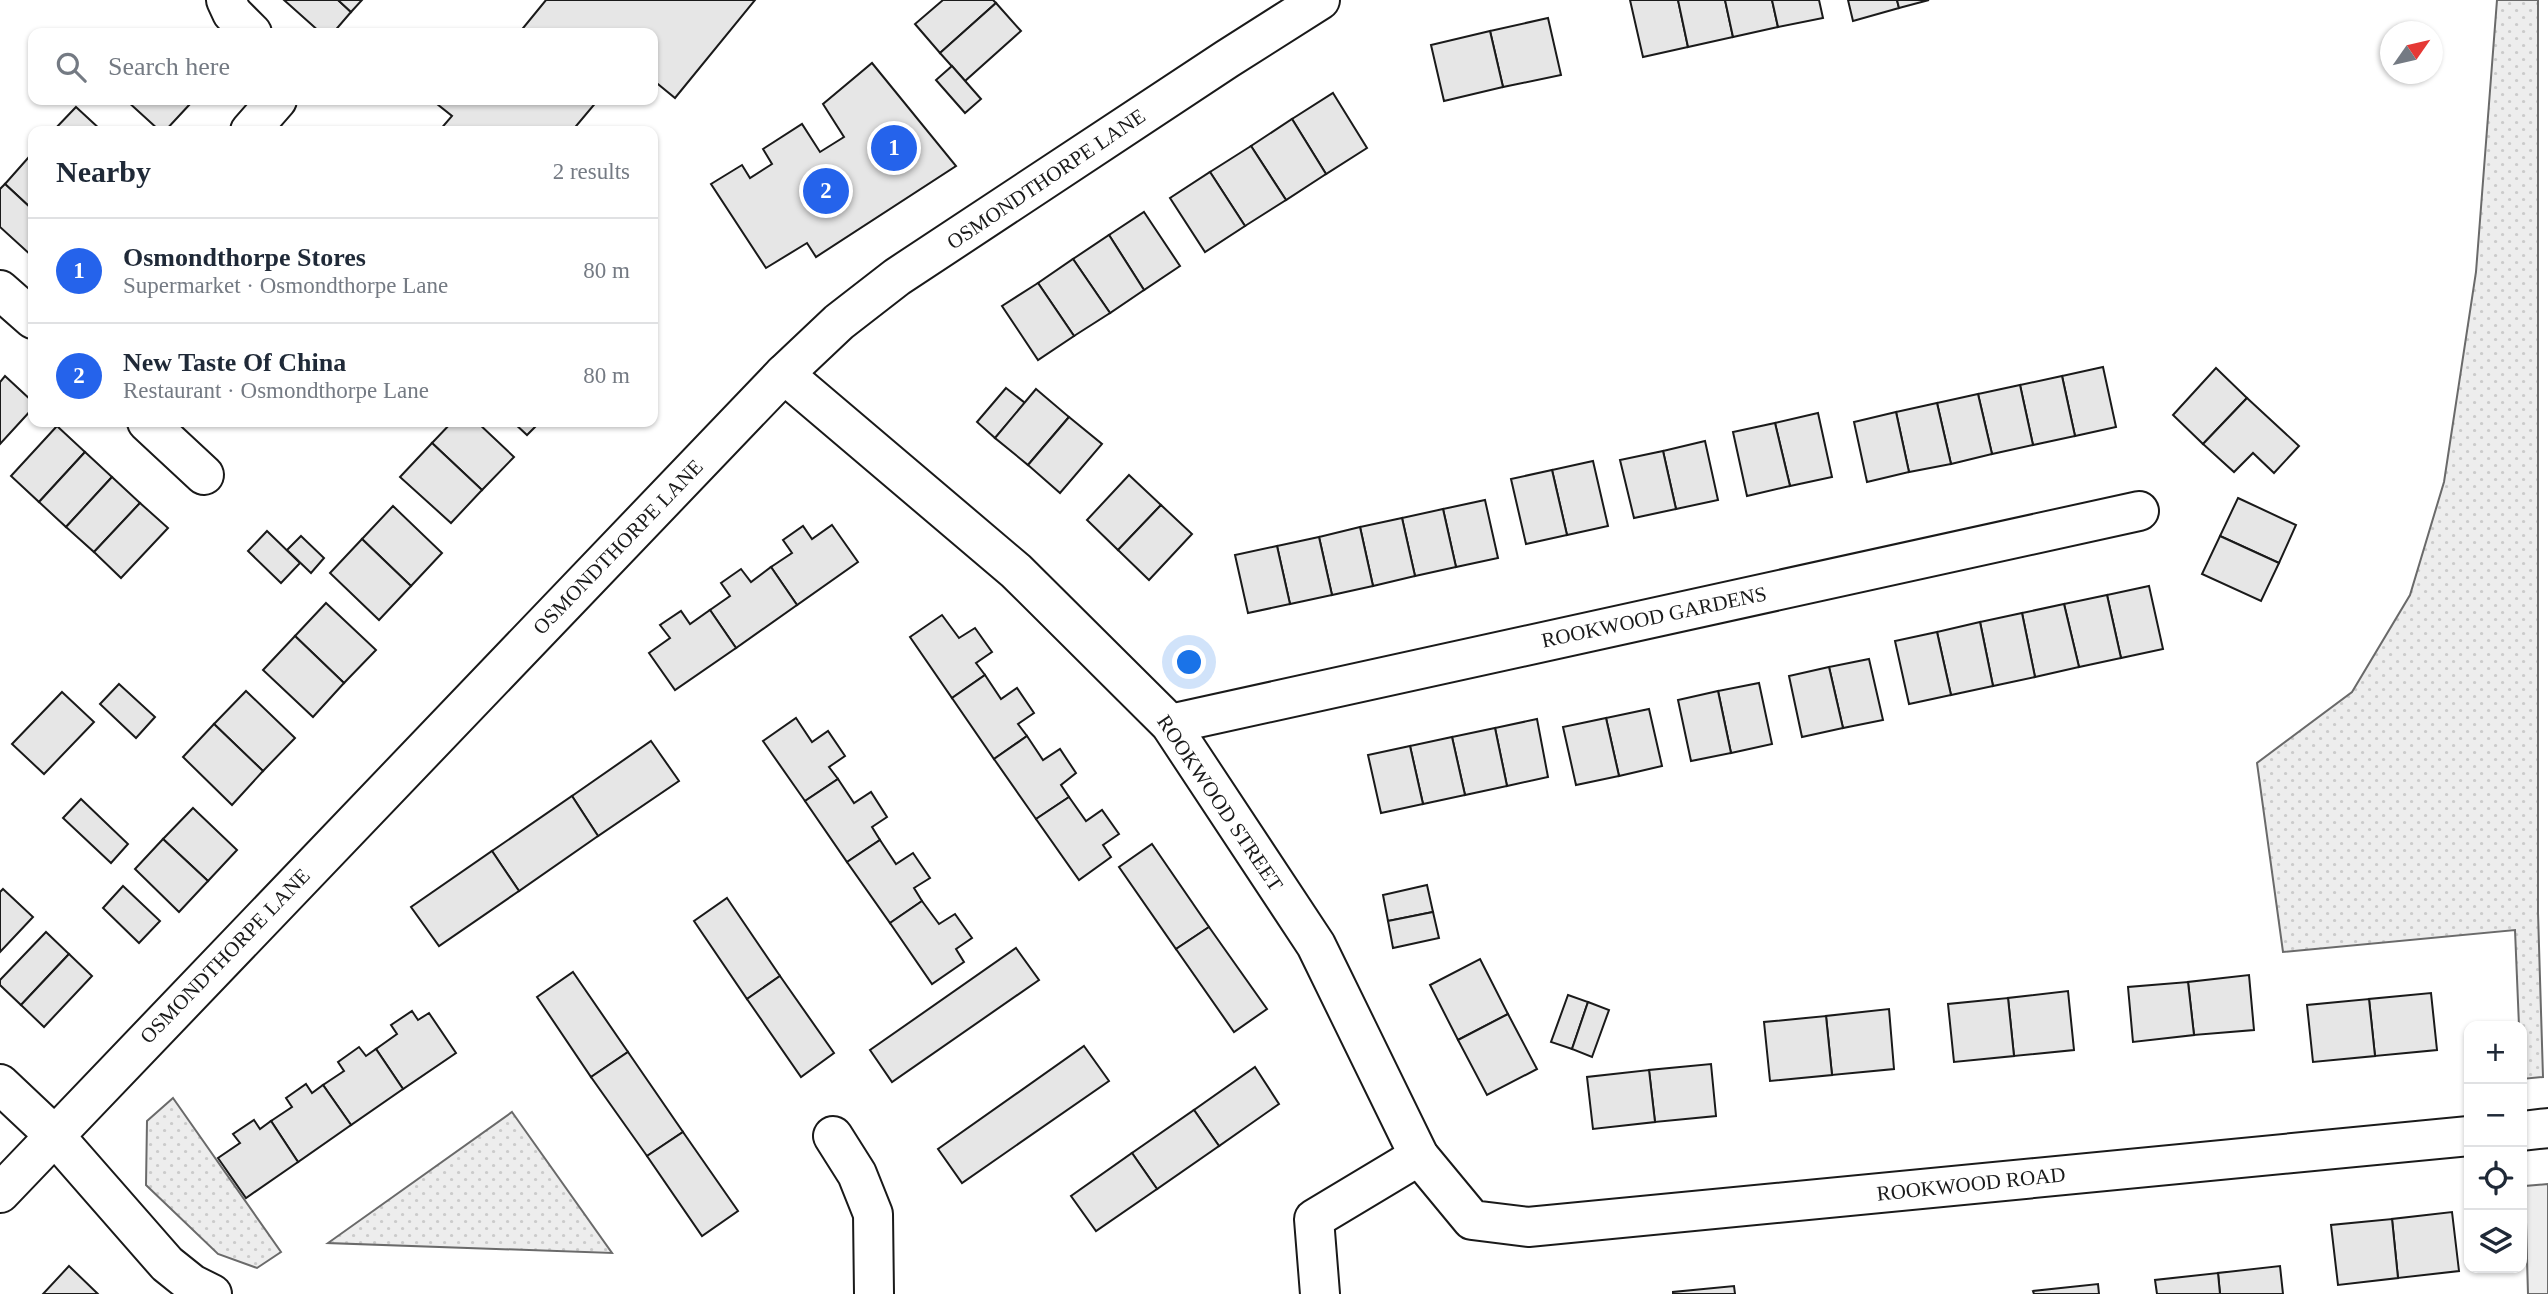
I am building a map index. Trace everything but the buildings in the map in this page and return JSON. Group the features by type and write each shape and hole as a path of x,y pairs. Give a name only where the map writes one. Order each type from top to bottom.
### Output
{"street":[{"path":"226,0 232,13 247,28"},
{"name":"OSMONDTHORPE LANE","path":"0,1193 784,374 839,322 897,278 1320,0"},
{"path":"254,126 273,105"},
{"path":"0,290 28,315"},
{"name":"ROOKWOOD STREET","path":"784,374 1016,571 1170,724 1316,945 1419,1156 1472,1220"},
{"path":"152,427 204,475"},
{"name":"ROOKWOOD GARDENS","path":"1170,724 2139,511"},
{"path":"0,1084 54,1135 167,1264 192,1284 212,1294"},
{"path":"2527,1130 2548,1128"},
{"path":"833,1136 857,1174 873,1214 874,1294"},
{"name":"ROOKWOOD ROAD","path":"1472,1220 1528,1227 2464,1136"},
{"path":"1320,1294 1314,1219 1419,1156"}],"shaded area":[{"path":"2497,0 2538,0 2538,913 2543,1077 2527,1079 2527,1021 2519,1021 2515,930 2283,952 2257,763 2352,692 2410,595 2444,482 2476,272"},
{"path":"173,1098 281,1252 257,1268 218,1254 146,1185 147,1121"},
{"path":"512,1112 612,1253 328,1243"},
{"path":"2548,1184 2548,1294 2528,1294 2527,1186"}],"place":[{"name":"Osmondthorpe Stores","path":"894,148"},
{"name":"New Taste Of China","path":"826,191"}]}
